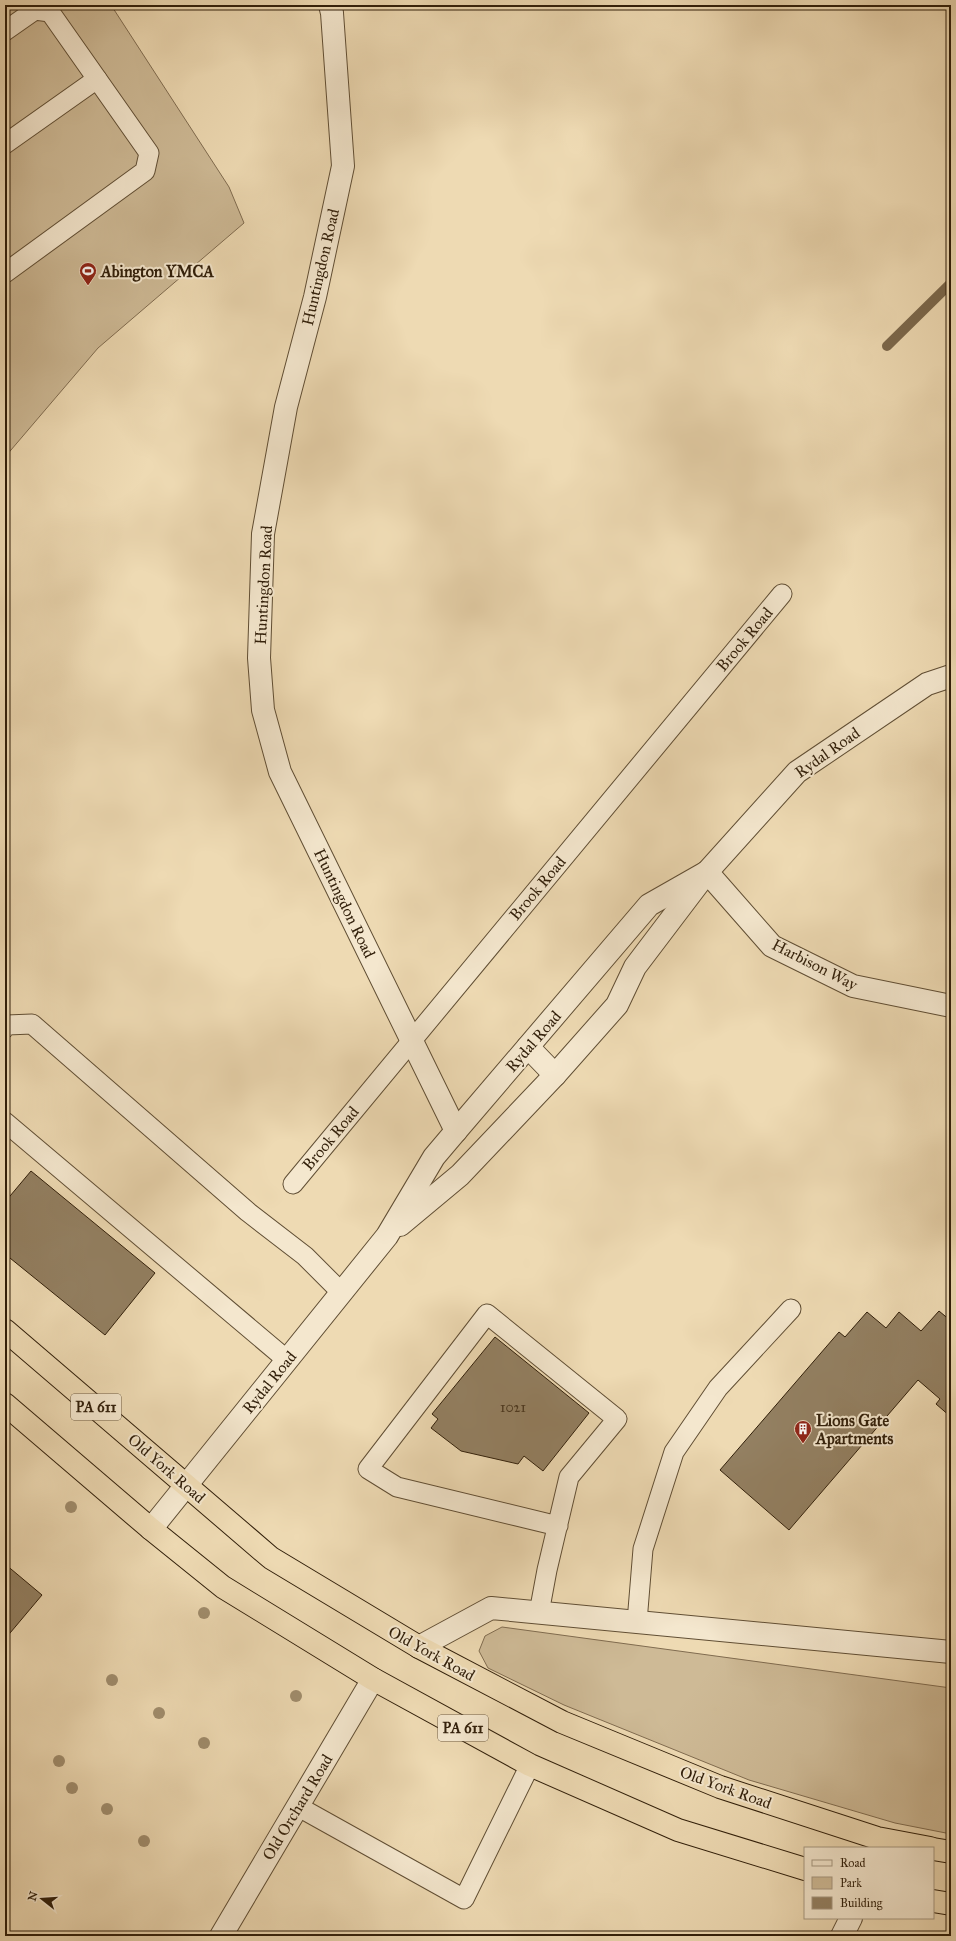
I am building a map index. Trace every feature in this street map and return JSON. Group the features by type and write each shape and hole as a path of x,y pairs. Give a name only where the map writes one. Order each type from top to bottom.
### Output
{"highway":[{"name":"Old York Road","path":"5,1330 271,1558 419,1647 562,1722 720,1787 876,1843 921,1847"},
{"name":"PA 611","path":"5,1404 151,1529 223,1587 373,1679 530,1765 678,1830 804,1869"},
{"name":"Old York Road","path":"934,1848 951,1852"},
{"path":"934,1901 951,1904"}],"street":[{"name":"Huntingdon Road","path":"330,5 332,13 343,166 315,297 286,407 263,534 259,658 263,710 280,772 456,1130"},
{"name":"Rydal Road","path":"387,1236 460,1175 555,1075 617,1005 635,967 707,872 797,772 926,684 951,676"},
{"name":"Rydal Road","path":"151,1529 387,1236 434,1157 456,1130 649,905 707,872"},
{"name":"Harbison Way","path":"707,872 772,946 853,986 951,1006"},
{"path":"528,1047 555,1075"},
{"path":"419,1647 491,1608 951,1652"},
{"name":"Old Orchard Road","path":"221,1936 373,1679"},
{"path":"842,1936 850,1919"}],"lane":[{"path":"5,31 35,10 50,12 149,153 145,171 5,273"},
{"path":"5,144 97,79"},
{"name":"Brook Road","path":"293,1184 782,594"},
{"path":"5,1028 7,1025 32,1024 248,1212 305,1256 341,1292"},
{"path":"5,1122 288,1360"},
{"path":"637,1622 643,1549 674,1452 718,1388 791,1309"},
{"path":"540,1613 569,1477 617,1419 486,1314 368,1470 397,1487 558,1526"},
{"path":"297,1806 464,1899 530,1765"}],"green space":[{"name":"Abington YMCA","path":"5,5 111,5 229,187 244,223 98,348 5,457"},
{"path":"502,1627 951,1688 951,1834 895,1823 749,1780 564,1705 488,1668 479,1651 485,1636"}],"building":[{"path":"31,1171 155,1273 105,1335 5,1254 5,1202"},
{"name":"Lions Gate Apartments","path":"939,1311 951,1321 951,1417 936,1404 940,1399 918,1380 789,1530 720,1470 839,1332 845,1337 867,1312 886,1328 899,1312 921,1331"},
{"path":"495,1337 589,1413 543,1471 524,1456 518,1464 461,1451 431,1428 438,1419 432,1414"},
{"path":"5,1564 42,1595 5,1639"}],"waterway":[{"path":"887,346 951,283"}],"place":[{"name":"Abington YMCA","path":"88,286"},
{"name":"Lions Gate Apartments","path":"803,1444"}]}
